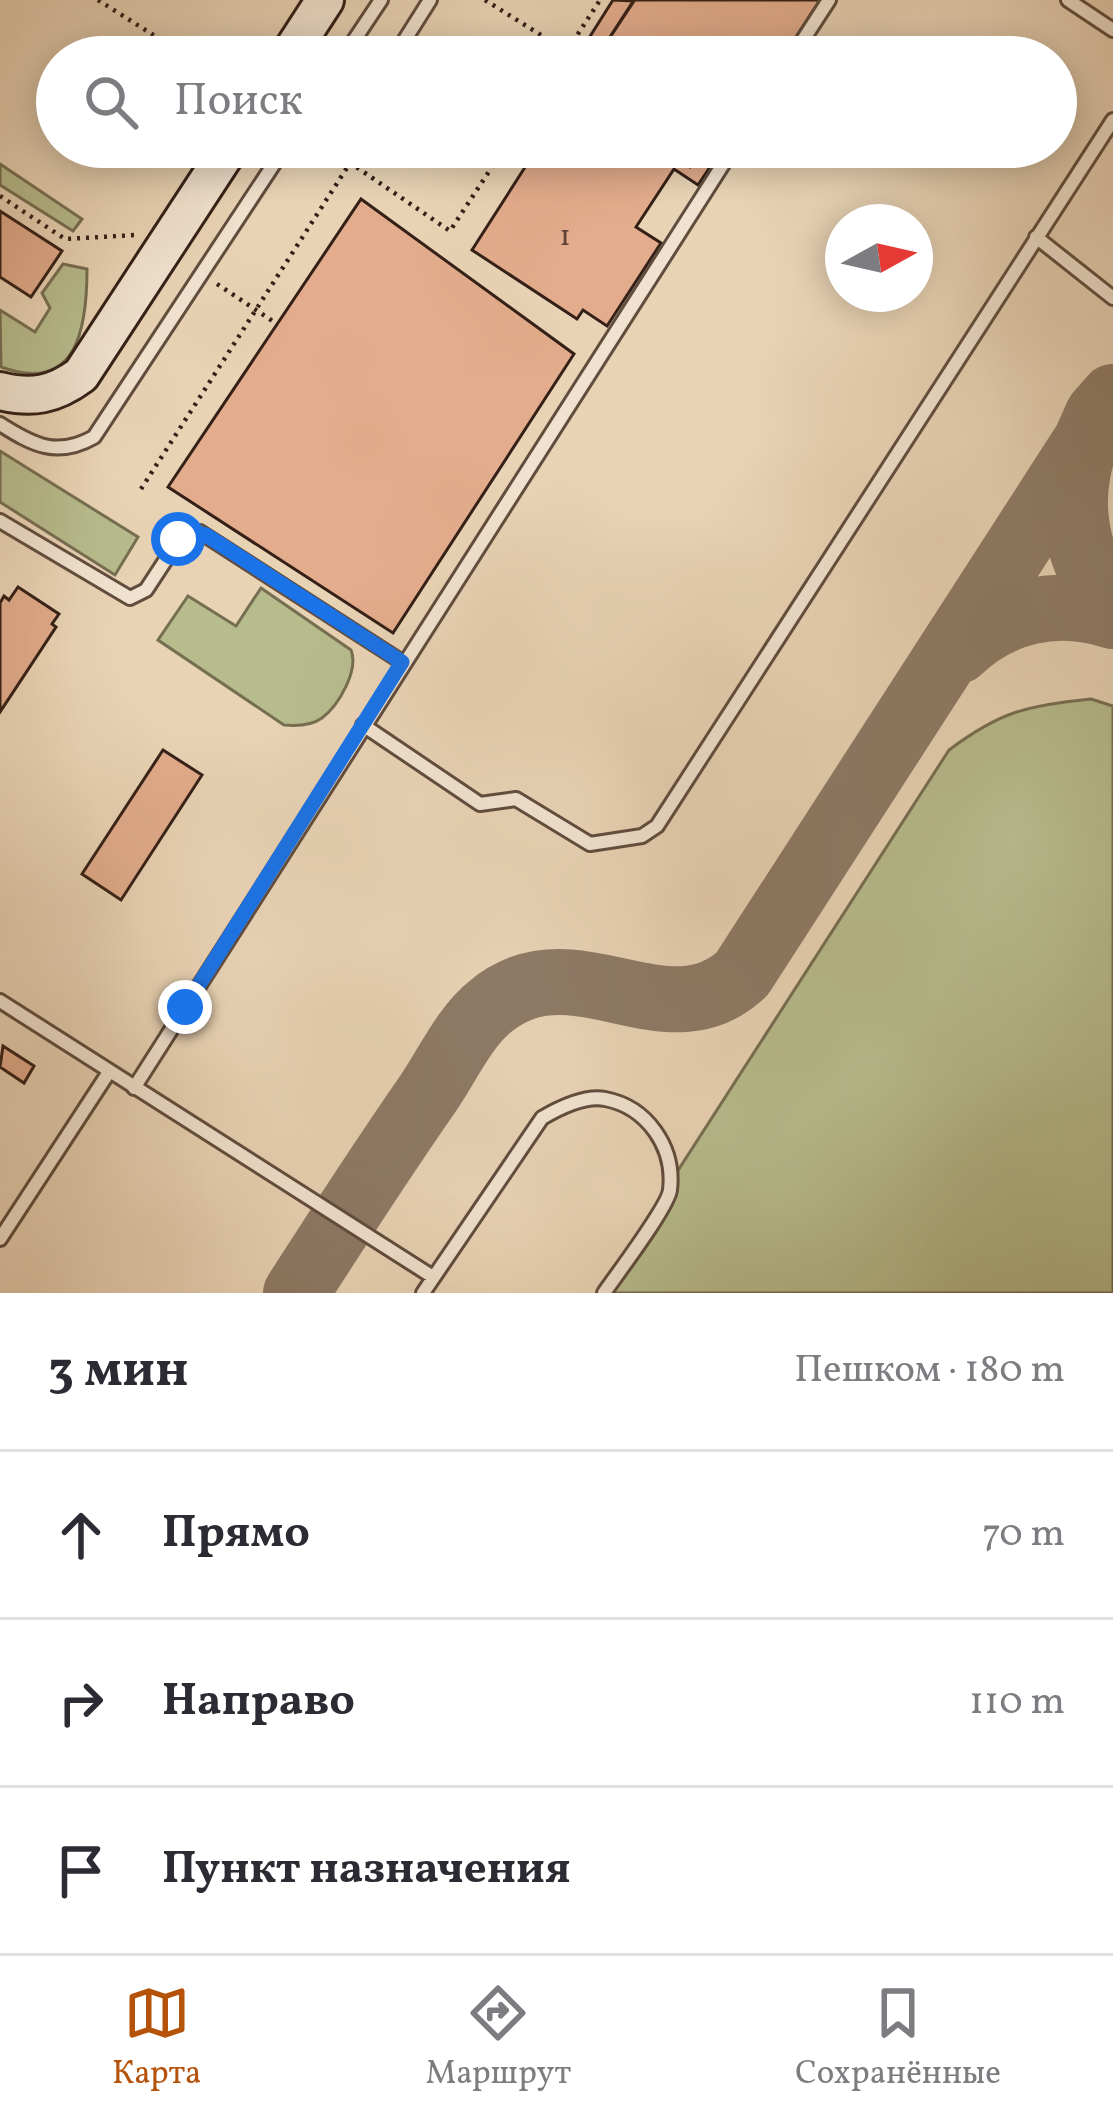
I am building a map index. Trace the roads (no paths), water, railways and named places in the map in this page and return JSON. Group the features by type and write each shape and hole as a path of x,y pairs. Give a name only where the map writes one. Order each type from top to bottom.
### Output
{"main road":[{"path":"302,36 325,0"},
{"path":"0,392 45,395 81,375 216,168"}],"lane":[{"path":"358,36 381,0"},
{"path":"407,36 430,0"},
{"path":"806,36 829,0"},
{"path":"1068,0 1113,30"},
{"path":"363,725 480,804 516,799 590,844 648,833 657,826 1113,120"},
{"path":"0,424 42,448 78,447 94,437 271,168"},
{"path":"134,1088 720,168"},
{"path":"1036,237 1113,298"},
{"path":"0,521 130,598 146,590 182,535 200,532 402,662"},
{"path":"0,1001 433,1277"},
{"path":"0,1238 109,1072"},
{"path":"423,1293 542,1118 567,1106 606,1099 654,1127 666,1154 670,1193 604,1293"}]}
